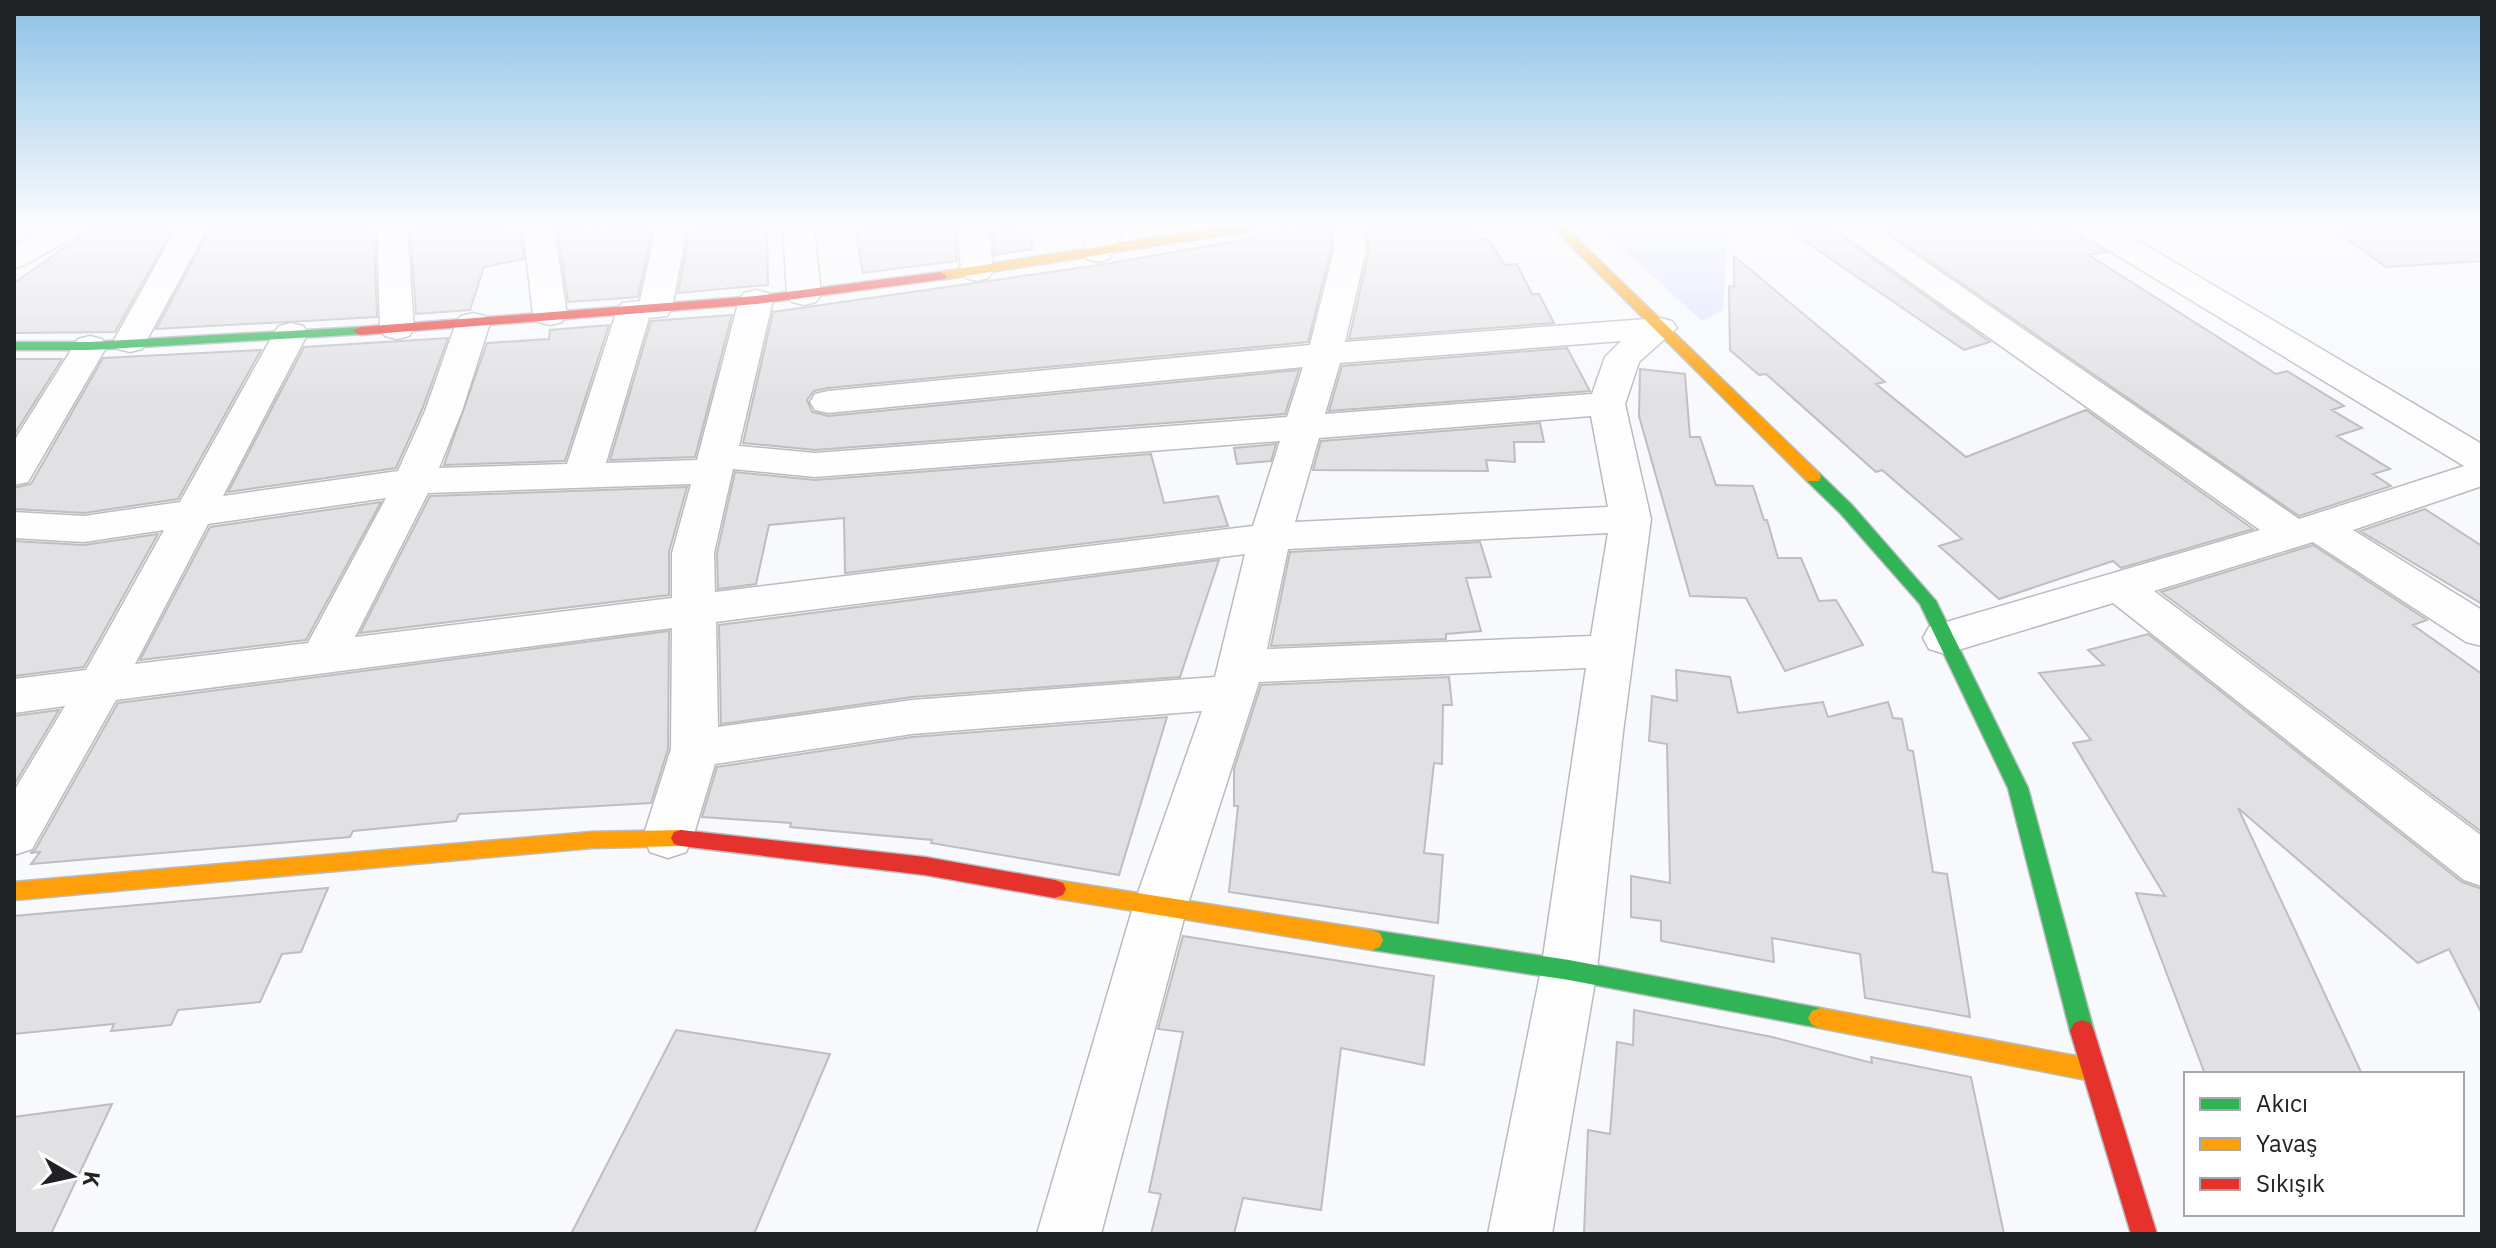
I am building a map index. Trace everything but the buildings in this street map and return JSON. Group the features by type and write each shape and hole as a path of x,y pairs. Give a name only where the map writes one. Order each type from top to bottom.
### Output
{"main road":[{"path":"14,346 90,346 397,329 756,300 874,285"},
{"path":"1617,285 1846,509 1927,601 2018,788 2092,1070 2144,1234"},
{"path":"14,891 591,840 668,837 925,866 1160,907 1569,970 2092,1070"}],"street":[{"path":"130,342 161,285"},
{"path":"395,285 397,329"},
{"path":"546,285 550,315"},
{"path":"583,475 653,285"},
{"path":"803,285 804,295"},
{"path":"1069,1234 1160,907 1237,679 1270,537 1305,427 1342,285"},
{"path":"1941,285 2306,530 2482,631"},
{"path":"2190,285 2482,460"},
{"path":"668,837 695,749 693,553 756,300"},
{"path":"323,656 417,481 454,386 473,323"},
{"path":"828,402 1325,354 1660,328"},
{"path":"1520,1234 1569,970 1631,519 1607,404 1623,357 1660,328"},
{"path":"14,835 102,683 291,333"},
{"path":"14,473 90,346"},
{"path":"14,525 84,529 417,481 583,475 714,463 815,465 1607,404"},
{"path":"1945,638 2306,530 2482,473"},
{"path":"14,696 1270,537 1631,519"},
{"path":"2119,586 2482,865"},
{"path":"695,749 912,717 1237,679 1612,651"}],"shaded area":[{"path":"1663,285 1724,285 1723,310 1702,321"}],"traffic: fast":[{"path":"14,346 90,346 360,331"},
{"path":"1813,477 1846,509 1927,601 2018,788 2082,1031"},
{"path":"1372,940 1569,970 1820,1018"}],"traffic: slow":[{"path":"1617,285 1813,477"},
{"path":"14,891 591,840 681,838"},
{"path":"1055,889 1372,940"},
{"path":"1820,1018 2092,1070"}],"traffic: jam":[{"path":"360,331 756,300 869,285"},
{"path":"681,838 925,866 1055,889"},
{"path":"2082,1031 2144,1234"}]}
